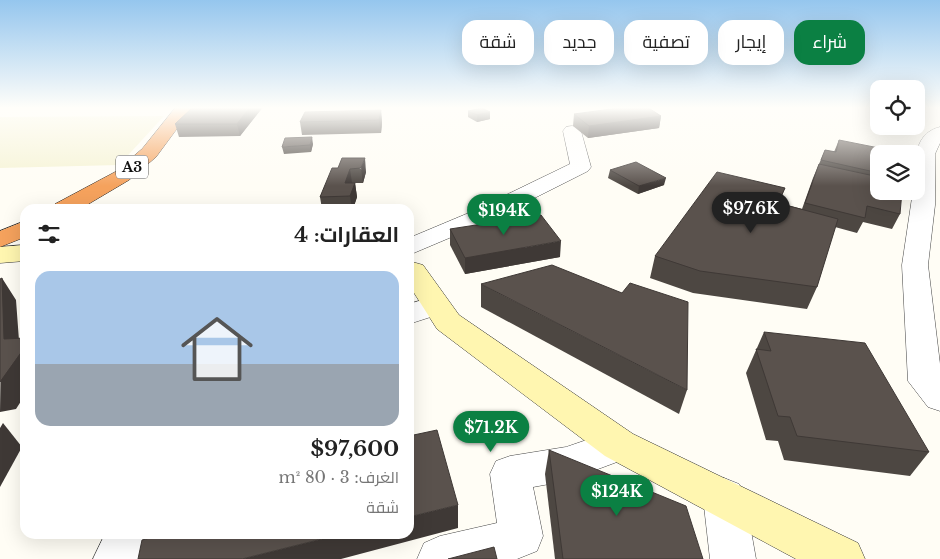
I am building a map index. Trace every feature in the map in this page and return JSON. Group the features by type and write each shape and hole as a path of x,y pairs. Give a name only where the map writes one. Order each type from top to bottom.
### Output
{"highway":[{"name":"A3","path":"72,204 122,176 149,153 164,133"},
{"path":"0,240 20,230"}],"street":[{"path":"414,244 479,217 581,167 573,133"},
{"path":"939,133 927,146 925,154 924,205 915,265 925,381 940,397"},
{"path":"0,255 20,253"},
{"path":"414,284 422,309 448,322 619,445 842,559"},
{"path":"440,559 491,547 521,536 510,474 566,464 619,445"},
{"path":"724,497 733,559"},
{"path":"116,559 126,539"}],"shaded area":[{"path":"0,133 148,133 119,165 0,168"}],"building":[{"path":"312,137 310,145 282,147 285,138"},
{"path":"839,140 870,146 870,171 821,160 825,150 836,152"},
{"path":"342,158 365,158 361,168 350,169 345,183 355,183 350,196 320,197 332,168 338,168"},
{"path":"636,162 666,178 639,186 610,170"},
{"path":"819,164 870,175 870,200 901,200 900,214 867,206 865,218 805,203"},
{"path":"717,172 785,188 778,203 838,219 817,287 700,271 655,256"},
{"path":"541,215 561,241 465,258 450,229"},
{"path":"552,265 622,293 630,283 688,302 687,390 481,284"},
{"path":"2,278 4,339 20,338 20,354 0,382 0,279"},
{"path":"764,332 865,343 929,452 797,436 790,417 778,416 756,349 771,351"},
{"path":"437,430 458,505 414,516 414,435"},
{"path":"549,450 686,506 703,559 563,559"},
{"path":"322,539 242,559 138,559 142,540"},
{"path":"494,547 497,559 448,559"}]}
